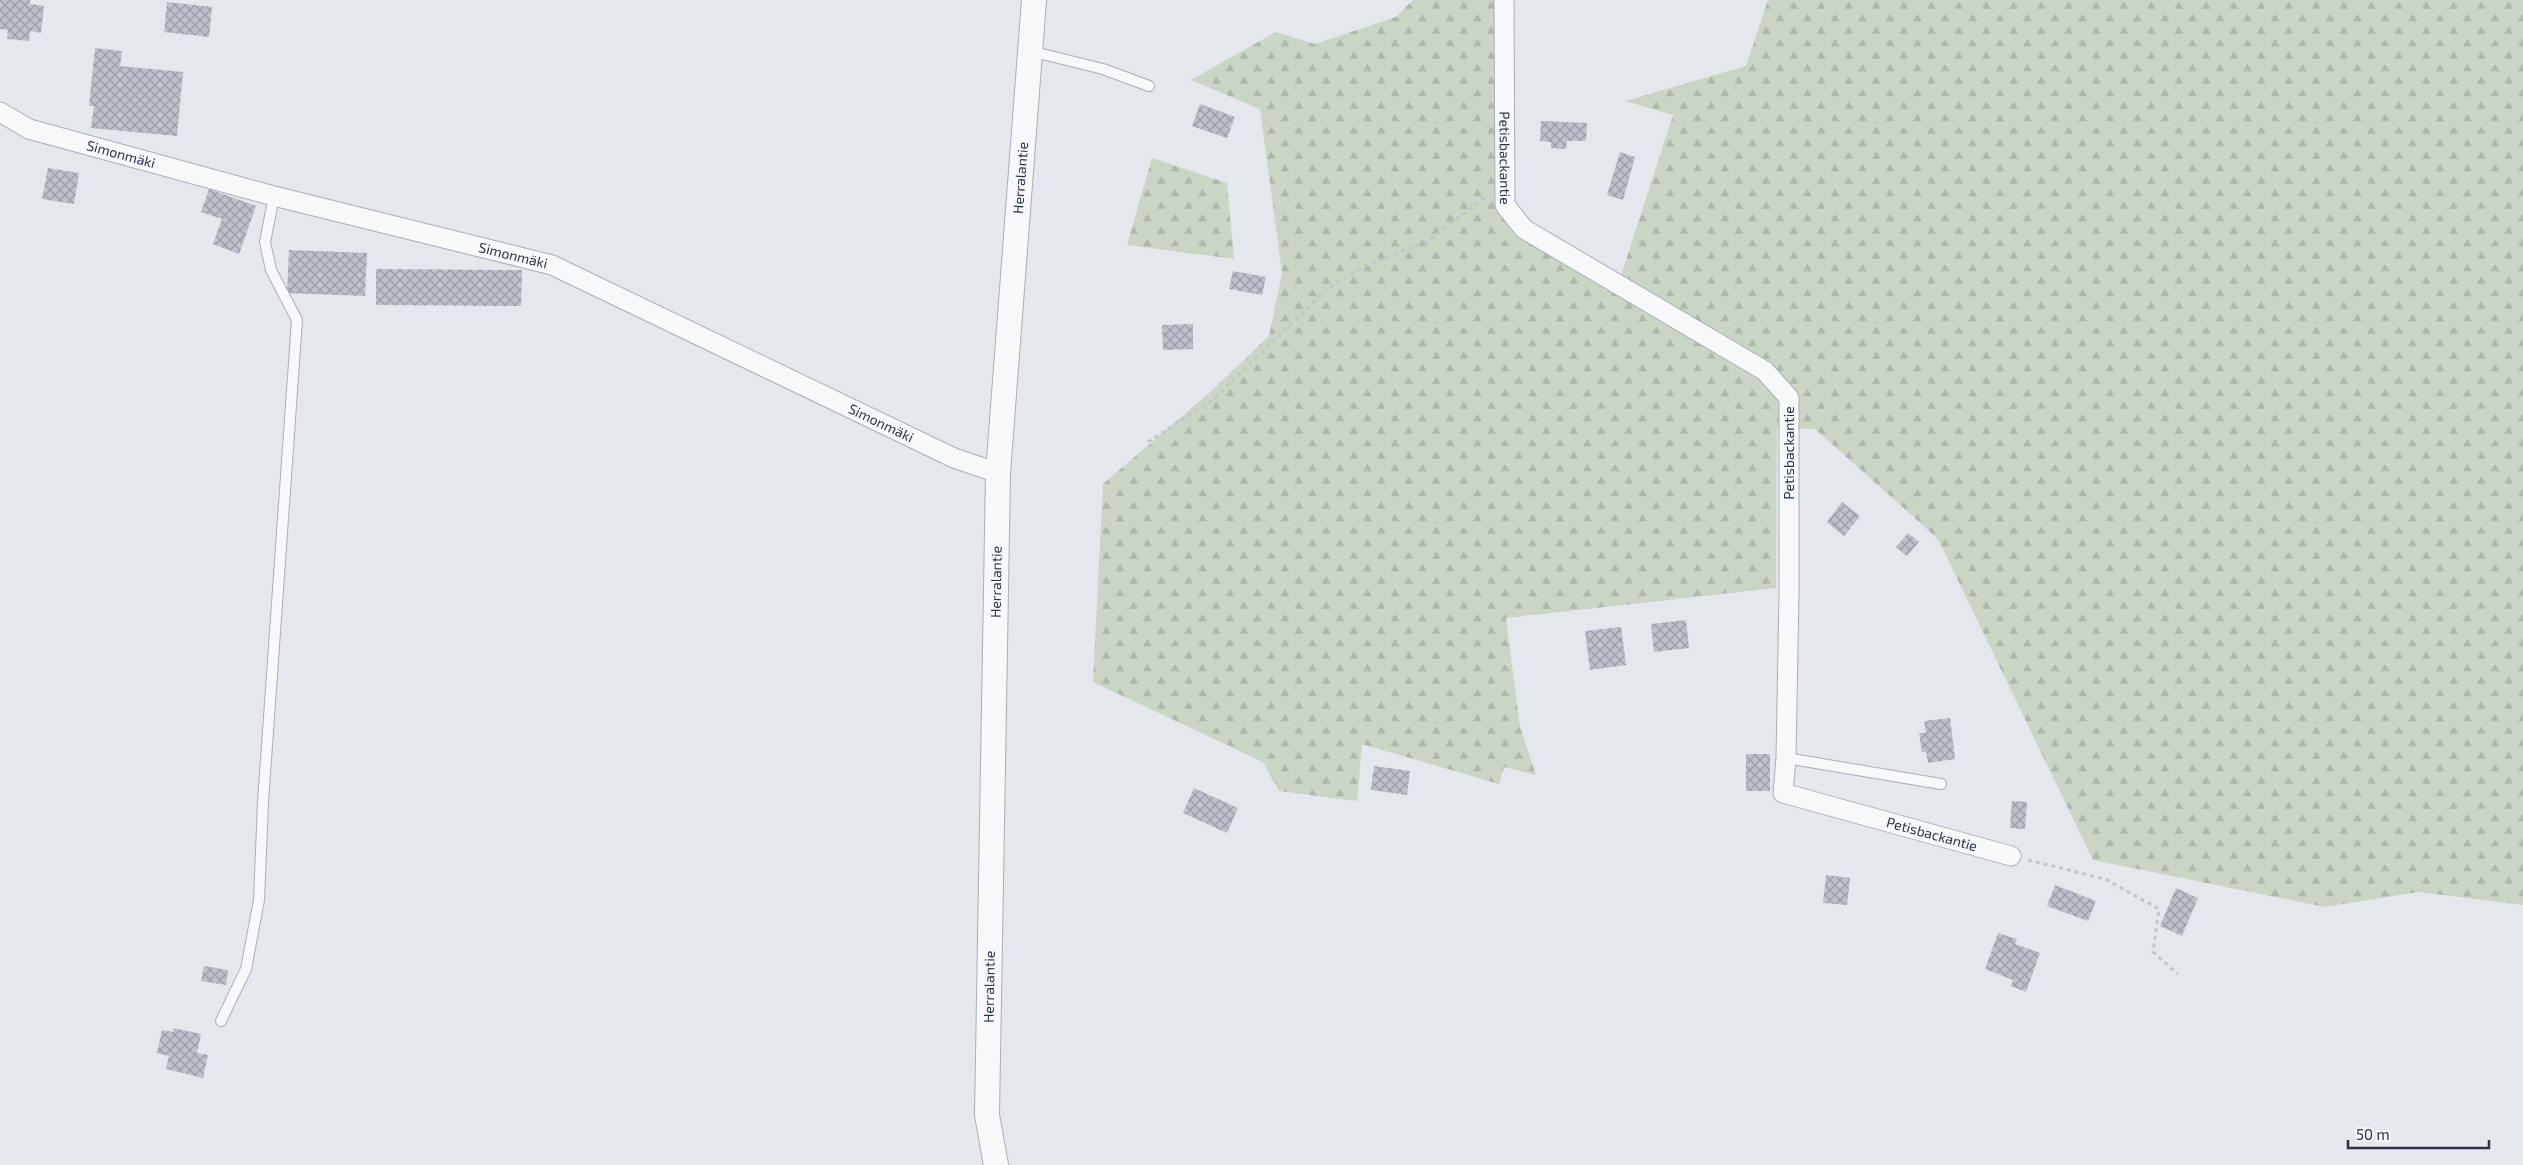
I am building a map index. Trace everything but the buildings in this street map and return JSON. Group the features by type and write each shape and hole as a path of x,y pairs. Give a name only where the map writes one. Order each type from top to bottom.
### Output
{"street":[{"name":"Herralantie","path":"996,1165 987,1115 998,473 1034,0"},
{"name":"Petisbackantie","path":"1504,0 1505,205 1524,229 1765,371 1789,398 1786,758 1783,793 2011,856"},
{"name":"Simonmäki","path":"0,112 29,129 274,196 552,265 954,458 998,473"}],"lane":[{"path":"1030,51 1103,69 1149,86"},
{"path":"221,1021 246,969 259,900 263,802 297,320 271,270 265,242 274,196"},
{"path":"1786,758 1941,784"}],"path":[{"path":"1148,442 1213,400 1326,290 1364,266 1426,242 1470,206 1505,185"},
{"path":"2011,856 2104,879 2159,909 2153,952 2178,974"}],"green space":[{"path":"1413,0 1498,0 1499,208 1616,291 1673,115 1625,101 1746,66 1768,0 2523,0 2523,905 2418,892 2325,907 2093,860 1938,539 1815,429 1777,428 1776,588 1506,618 1520,727 1536,775 1504,767 1499,784 1362,744 1357,801 1279,791 1263,762 1093,682 1103,484 1208,394 1269,336 1282,273 1260,109 1191,80 1276,32 1315,44 1396,17"},
{"path":"1152,158 1227,183 1234,259 1127,245"}]}
